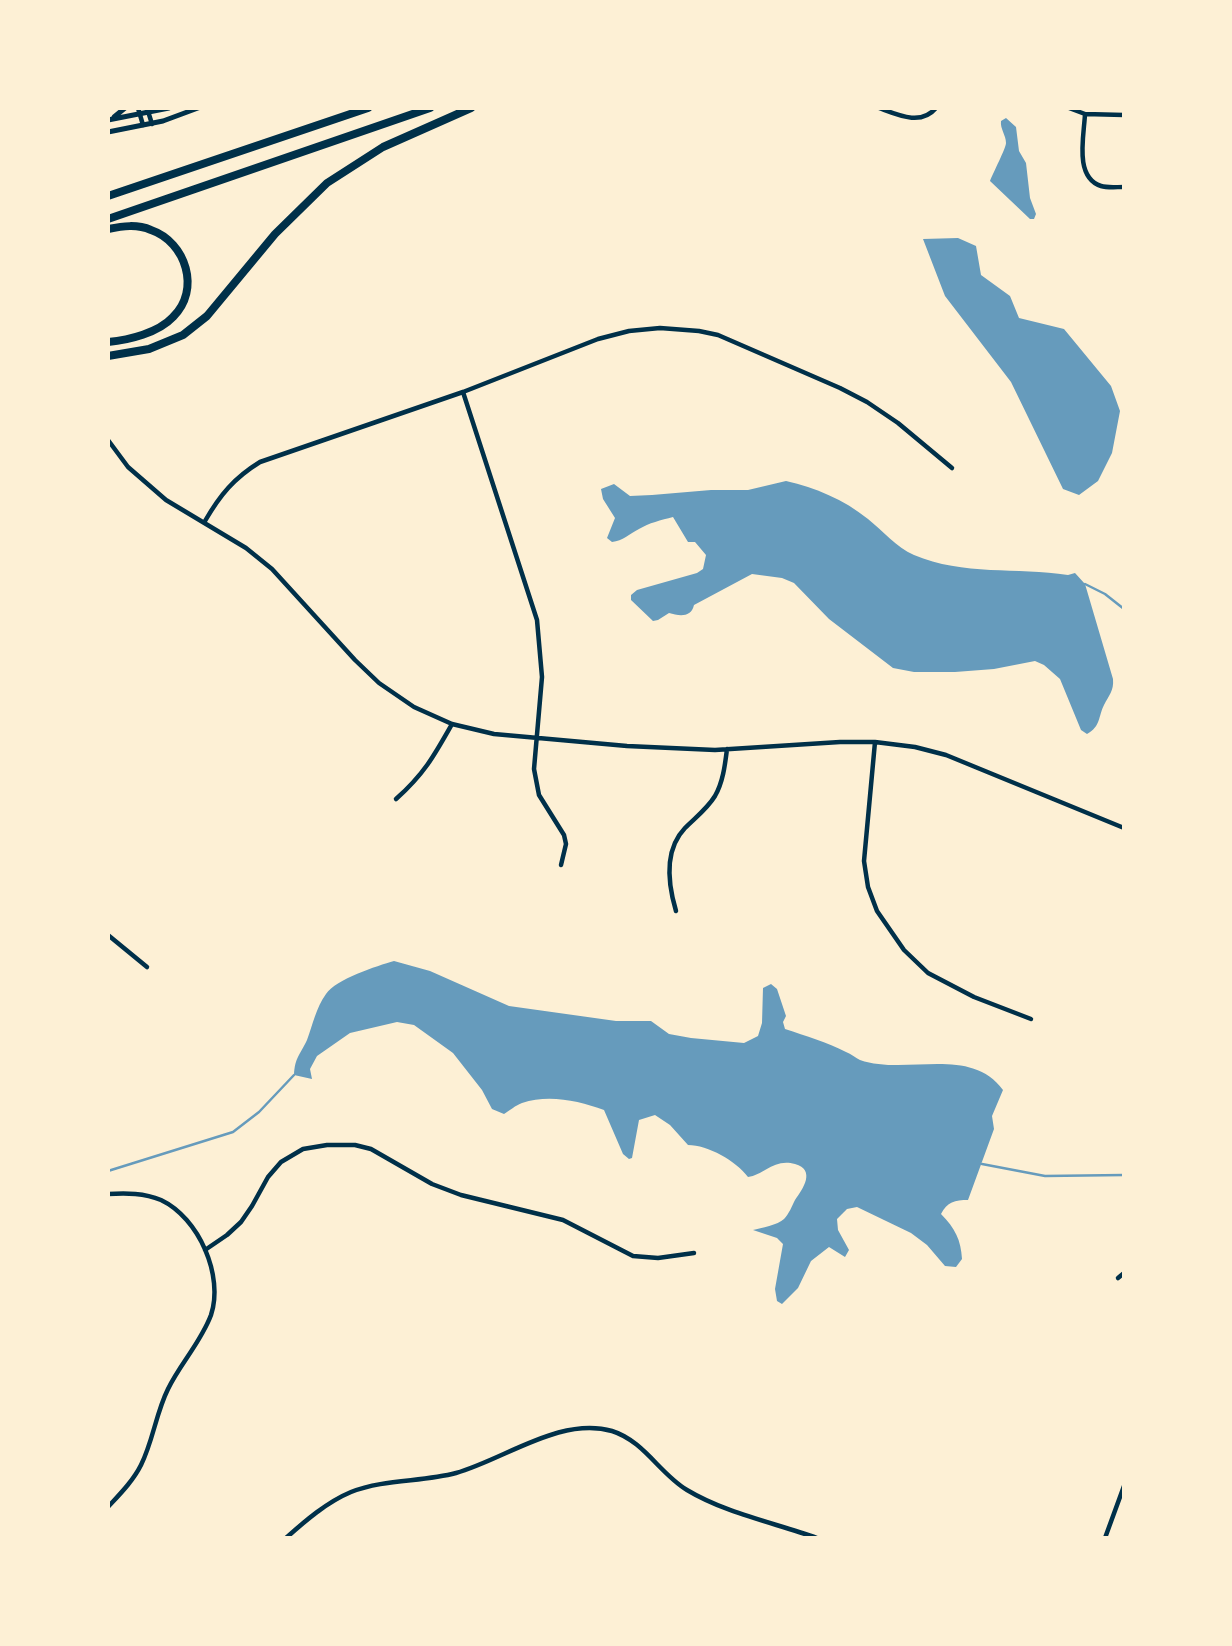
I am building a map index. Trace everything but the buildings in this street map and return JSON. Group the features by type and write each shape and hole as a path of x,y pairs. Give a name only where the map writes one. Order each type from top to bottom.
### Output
{"highway":[{"path":"108,196 368,108"},
{"path":"108,219 430,108"},
{"path":"108,356 149,349 184,335 207,316 275,234 327,184 383,146 471,108"},
{"path":"108,229 137,226 162,234 177,248 187,272 185,299 172,319 155,329 119,341 108,340"}],"street":[{"path":"109,120 125,108"},
{"path":"109,120 169,108"},
{"path":"108,132 152,124 198,108"},
{"path":"879,108 917,119 924,118 936,108"},
{"path":"1069,108 1086,114 1124,115"},
{"path":"148,111 152,124"},
{"path":"139,112 144,125"},
{"path":"1086,114 1083,163 1090,180 1103,187 1124,187"},
{"path":"205,521 228,486 260,462 463,392 609,336 645,328 699,331 739,343 867,402 898,423 952,468"},
{"path":"463,392 537,620 542,677 534,769 536,785 543,803 564,835 566,844 561,865"},
{"path":"108,440 144,482 166,499 246,548 272,569 379,683 414,707 452,724 494,734 626,746 727,749 840,741 915,747 946,755 1124,828"},
{"path":"396,799 417,781 427,768 452,724"},
{"path":"875,742 864,861 868,887 877,911 904,950 928,973 974,998 1031,1019"},
{"path":"676,911 670,880 673,849 683,830 705,810 716,794 723,778 727,749"},
{"path":"108,935 147,967"},
{"path":"205,1250 241,1222 268,1177 281,1162 303,1149 327,1145 355,1145 371,1149 432,1184 461,1195 563,1220 633,1256 658,1258 694,1253"},
{"path":"108,1194 135,1194 162,1201 184,1218 205,1250 215,1286 210,1317 167,1392 141,1467 130,1484 108,1507"},
{"path":"1118,1278 1124,1273"},
{"path":"286,1538 333,1502 352,1492 372,1486 454,1473 491,1461 559,1432 577,1428 614,1432 630,1439 675,1482 695,1495 817,1538"},
{"path":"1104,1538 1124,1486"}],"water":[{"path":"1006,118 1016,127 1019,151 1026,163 1030,198 1036,214 1034,219 1030,219 990,181 1005,146 1001,121"},
{"path":"958,238 976,246 981,275 1010,296 1019,318 1064,329 1111,386 1120,411 1112,453 1098,481 1079,495 1063,489 1011,382 945,296 923,239"},
{"path":"786,481 839,500 859,512 901,548 933,562 971,568 1068,575 1075,573 1085,584 1113,679 1112,690 1095,728 1087,734 1081,730 1060,679 1044,665 1035,661 994,669 955,672 914,672 893,668 829,619 794,583 782,578 752,574 694,605 687,614 669,613 653,621 631,600 631,595 637,590 697,573 703,569 706,555 695,542 688,542 673,517 647,525 623,539 612,542 607,538 615,518 603,499 601,489 614,484 630,496 748,490"},
{"path":"394,961 430,971 509,1006 616,1021 651,1021 669,1034 744,1043 758,1036 762,1023 763,988 771,984 777,989 786,1016 783,1022 785,1029 831,1045 860,1060 897,1065 955,1065 989,1076 1003,1090 992,1116 994,1129 968,1200 952,1202 941,1214 956,1235 962,1259 956,1267 945,1266 927,1245 911,1233 857,1207 847,1209 837,1219 838,1230 849,1250 845,1257 829,1247 811,1261 798,1288 782,1304 777,1301 775,1289 783,1244 777,1238 753,1230 774,1225 786,1217 806,1180 805,1171 795,1164 781,1163 748,1177 721,1155 688,1145 670,1125 655,1115 639,1120 632,1158 629,1159 623,1154 604,1110 574,1101 532,1100 504,1114 492,1109 482,1090 453,1053 414,1025 397,1022 350,1033 317,1056 310,1069 312,1079 294,1075 297,1060 320,1005 331,988 347,978"}],"waterway":[{"path":"1085,584 1105,594 1124,609"},
{"path":"108,1171 233,1132 259,1112 294,1075"},
{"path":"982,1164 1045,1176 1124,1175"}]}
